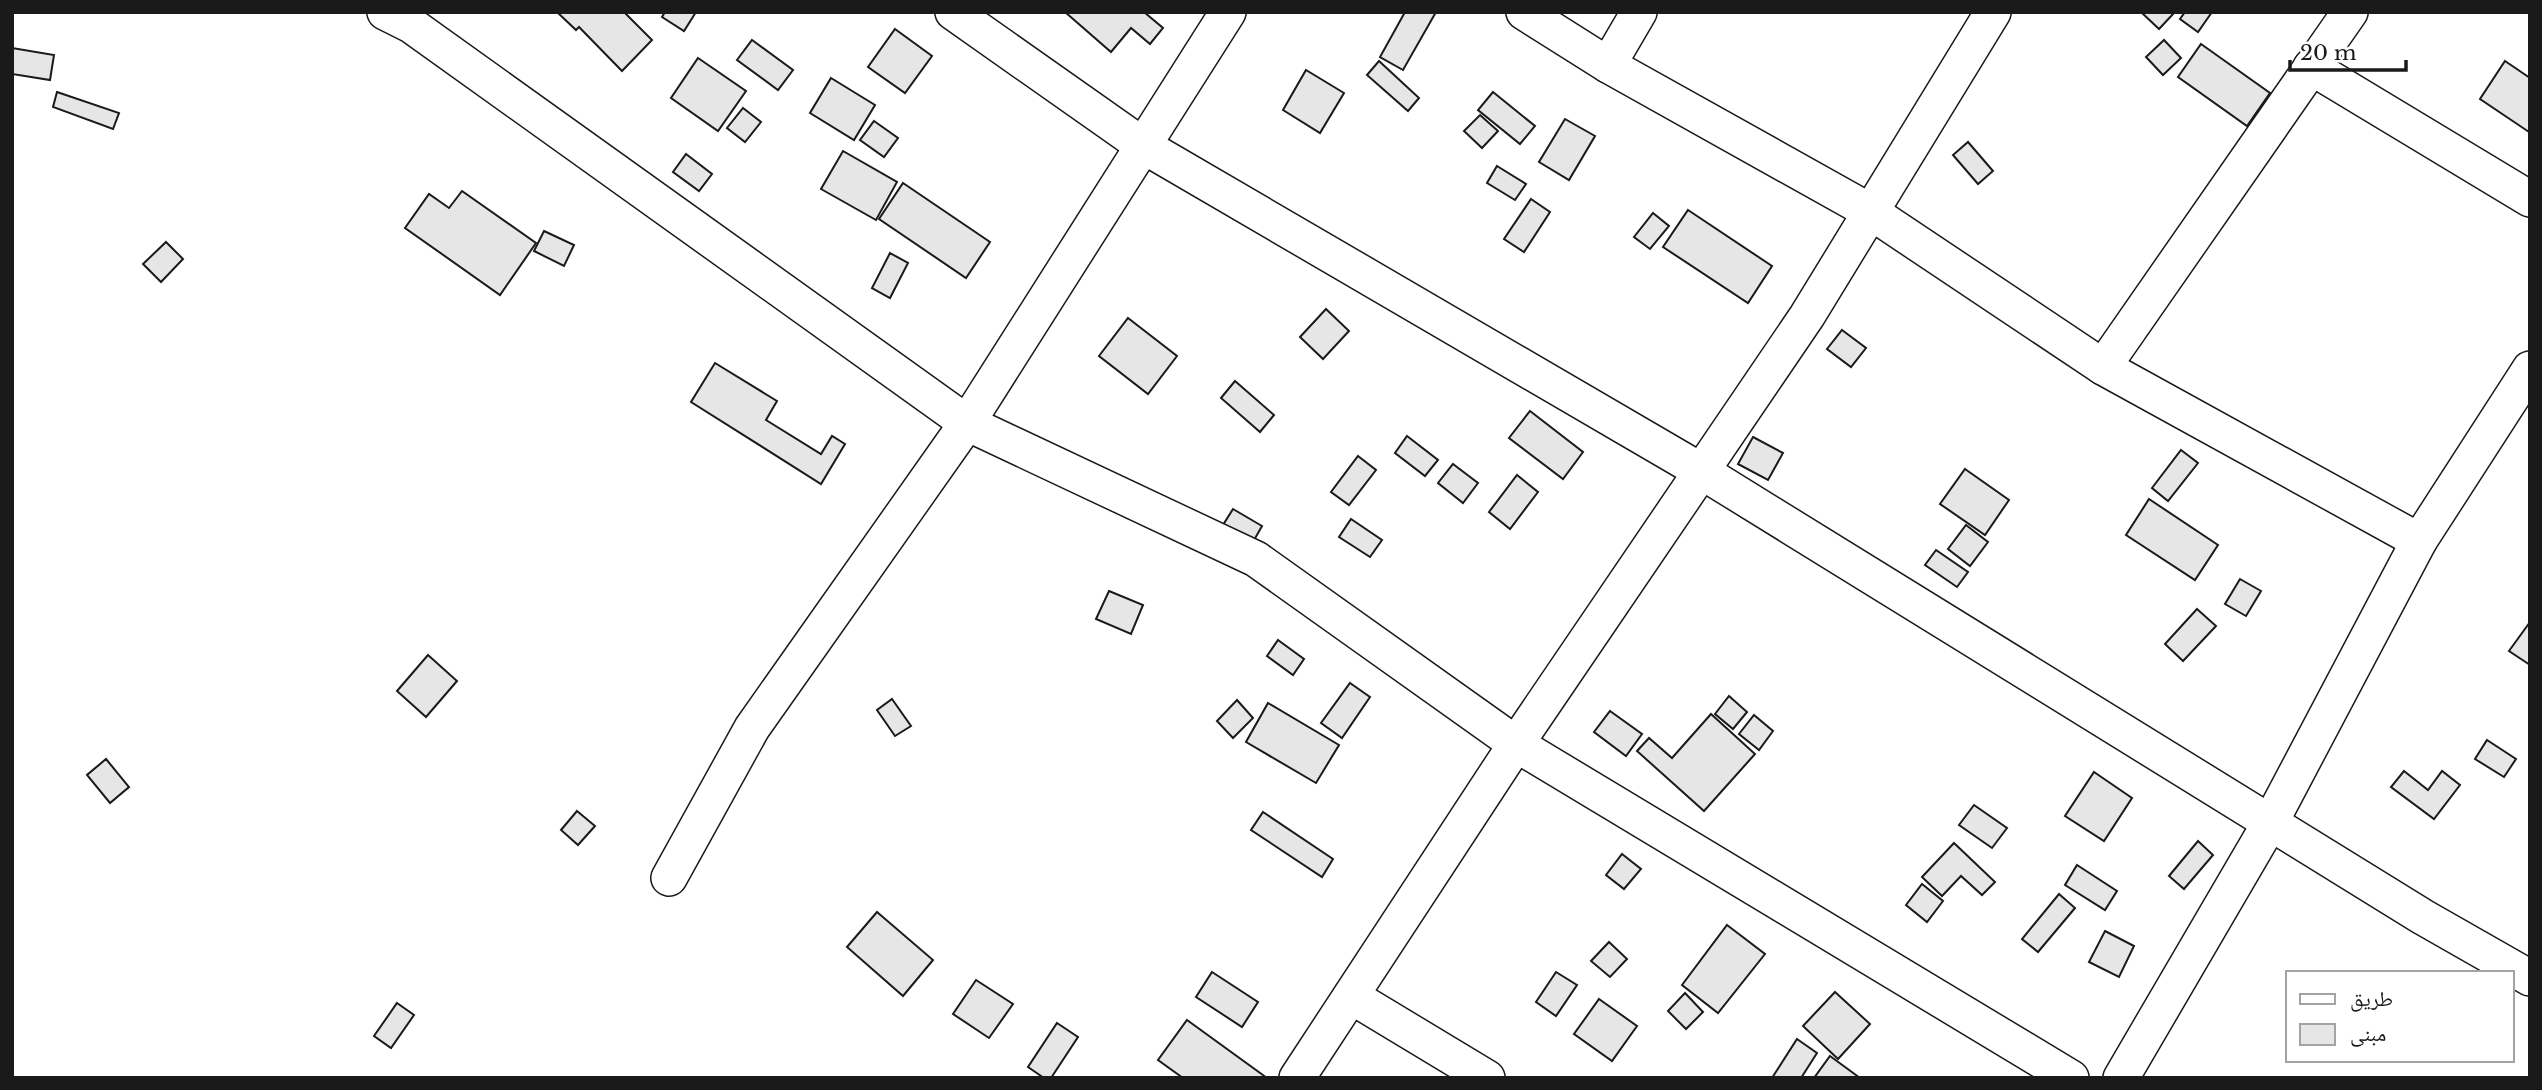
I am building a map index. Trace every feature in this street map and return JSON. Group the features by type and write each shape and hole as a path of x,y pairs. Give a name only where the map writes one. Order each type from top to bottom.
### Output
{"street":[{"path":"953,12 1142,145 1701,471 2423,917 2530,978"},
{"path":"669,878 752,728 967,424 1228,12"},
{"path":"1524,12 1608,65 1871,212 2102,367 2419,541"},
{"path":"1608,65 1639,12"},
{"path":"1297,1078 1516,744 1807,316 1993,12"},
{"path":"2102,367 2350,12"},
{"path":"406,17 967,424 1256,559 1516,744 2071,1078"},
{"path":"2311,67 2530,199"},
{"path":"2121,1078 2270,823 2419,541 2530,369"},
{"path":"1351,996 1487,1078"}],"building":[{"path":"557,12 624,12 652,40 622,71 579,27 576,30"},
{"path":"665,12 696,12 684,31 662,17"},
{"path":"1065,12 1144,12 1163,28 1150,44 1131,28 1111,52"},
{"path":"1405,12 1436,12 1403,70 1380,57"},
{"path":"2141,12 2173,12 2174,13 2159,29"},
{"path":"2185,12 2212,12 2198,32 2180,19"},
{"path":"895,29 932,56 905,93 868,67"},
{"path":"752,40 793,70 778,90 737,60"},
{"path":"2164,40 2181,58 2163,75 2146,57"},
{"path":"2201,44 2270,93 2247,126 2178,77"},
{"path":"12,48 54,55 50,80 12,74"},
{"path":"698,58 746,91 718,131 671,98"},
{"path":"1379,61 1419,98 1408,111 1367,75"},
{"path":"2505,61 2530,78 2529,132 2480,99"},
{"path":"1306,70 1344,93 1320,133 1283,110"},
{"path":"831,78 875,105 854,140 810,113"},
{"path":"57,92 119,113 113,129 53,107"},
{"path":"1493,92 1535,126 1520,144 1478,110"},
{"path":"743,108 761,122 745,142 727,128"},
{"path":"1480,115 1498,131 1482,148 1464,131"},
{"path":"1565,119 1595,136 1569,180 1539,162"},
{"path":"874,121 898,138 884,157 860,140"},
{"path":"1968,142 1993,171 1978,184 1953,155"},
{"path":"843,151 897,182 876,220 821,189"},
{"path":"686,154 712,174 699,191 673,172"},
{"path":"1497,166 1526,184 1515,200 1487,183"},
{"path":"903,183 990,242 966,278 879,219"},
{"path":"462,191 536,243 500,295 405,228 429,194 449,208"},
{"path":"1531,199 1550,212 1524,252 1504,239"},
{"path":"1688,210 1772,266 1748,303 1663,247"},
{"path":"1653,213 1669,226 1650,249 1634,237"},
{"path":"544,231 574,245 564,266 534,251"},
{"path":"166,242 183,259 161,282 143,264"},
{"path":"890,253 908,263 890,298 872,288"},
{"path":"1326,309 1349,331 1323,359 1300,337"},
{"path":"1128,318 1177,356 1148,394 1099,356"},
{"path":"1842,330 1866,348 1851,367 1827,349"},
{"path":"715,363 777,401 766,420 821,454 832,436 845,444 821,484 691,402"},
{"path":"1235,381 1274,415 1260,432 1221,398"},
{"path":"1530,411 1583,452 1563,479 1509,438"},
{"path":"1407,436 1438,460 1425,476 1395,453"},
{"path":"1753,437 1783,453 1768,480 1738,464"},
{"path":"2181,450 2198,463 2168,501 2152,488"},
{"path":"1358,456 1376,470 1349,505 1331,492"},
{"path":"1453,464 1478,483 1463,503 1438,483"},
{"path":"1965,469 2009,500 1985,535 1940,504"},
{"path":"1517,475 1538,492 1510,529 1489,512"},
{"path":"2149,499 2218,545 2195,580 2126,535"},
{"path":"1233,509 1262,526 1253,542 1223,525"},
{"path":"1351,519 1382,540 1370,557 1339,537"},
{"path":"1966,525 1988,542 1970,566 1948,549"},
{"path":"1936,550 1968,572 1957,587 1925,565"},
{"path":"2240,579 2261,591 2246,616 2225,604"},
{"path":"1109,591 1143,605 1131,634 1096,619"},
{"path":"2197,609 2216,626 2183,661 2165,644"},
{"path":"2530,622 2530,665 2509,651"},
{"path":"1278,640 1304,659 1293,675 1267,656"},
{"path":"428,655 457,681 426,717 397,691"},
{"path":"1350,683 1370,697 1342,738 1321,723"},
{"path":"1729,696 1747,712 1733,729 1715,714"},
{"path":"892,699 911,726 895,736 877,710"},
{"path":"1237,700 1253,718 1233,738 1217,721"},
{"path":"1268,703 1339,745 1316,783 1246,742"},
{"path":"1610,711 1642,734 1626,756 1594,732"},
{"path":"1711,714 1755,754 1704,811 1637,751 1649,738 1672,758"},
{"path":"1754,715 1773,731 1759,750 1739,734"},
{"path":"2487,740 2516,759 2504,777 2475,759"},
{"path":"106,759 129,787 110,803 87,775"},
{"path":"2404,771 2428,790 2442,771 2460,785 2434,819 2391,787"},
{"path":"2094,772 2132,798 2104,841 2065,816"},
{"path":"1974,805 2007,828 1992,848 1959,825"},
{"path":"577,811 595,826 578,845 561,830"},
{"path":"1263,812 1333,859 1322,877 1251,830"},
{"path":"2198,841 2213,855 2184,889 2169,876"},
{"path":"1954,843 1995,882 1982,895 1961,876 1942,896 1922,877"},
{"path":"1622,854 1641,869 1624,889 1606,875"},
{"path":"2077,865 2117,891 2105,910 2065,885"},
{"path":"1922,884 1943,901 1927,922 1906,905"},
{"path":"2059,894 2075,908 2038,952 2022,939"},
{"path":"877,912 933,960 903,996 847,947"},
{"path":"1727,925 1765,954 1718,1013 1682,985"},
{"path":"2105,931 2134,946 2119,977 2089,962"},
{"path":"1609,942 1627,959 1610,977 1591,961"},
{"path":"1212,972 1258,1002 1242,1027 1196,997"},
{"path":"1556,972 1577,985 1556,1016 1536,1002"},
{"path":"976,980 1013,1004 989,1038 953,1014"},
{"path":"1835,992 1870,1024 1838,1059 1803,1026"},
{"path":"1685,993 1703,1012 1686,1029 1668,1011"},
{"path":"1599,999 1637,1026 1612,1061 1574,1034"},
{"path":"397,1003 414,1015 391,1048 374,1036"},
{"path":"1187,1020 1267,1078 1183,1078 1158,1060"},
{"path":"1057,1023 1078,1037 1051,1078 1044,1078 1028,1067"},
{"path":"1797,1039 1817,1053 1801,1078 1772,1078"},
{"path":"1830,1056 1860,1078 1814,1078"}]}
